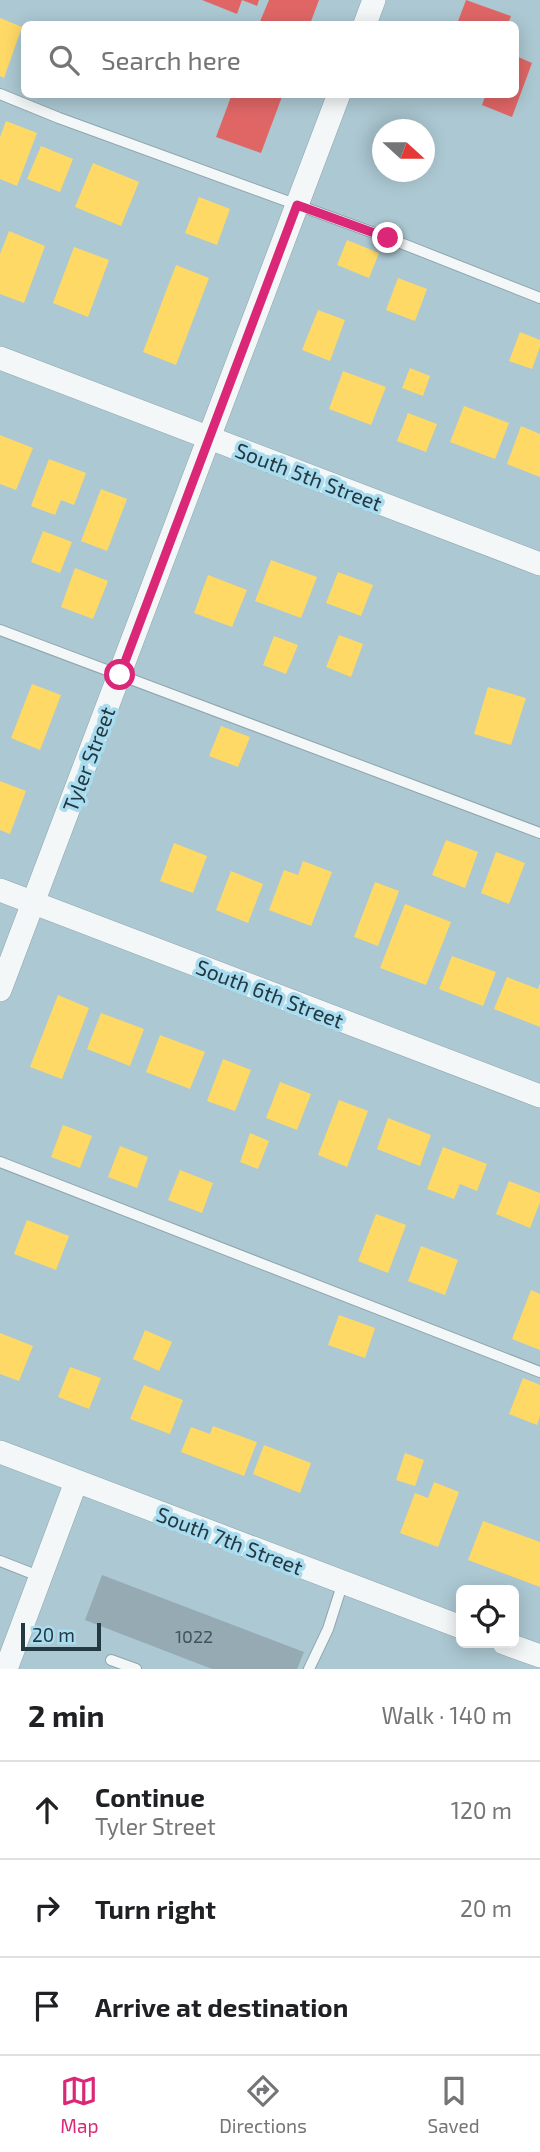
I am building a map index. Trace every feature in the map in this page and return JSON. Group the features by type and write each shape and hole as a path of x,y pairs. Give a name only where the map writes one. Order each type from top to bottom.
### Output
{"street":[{"path":"366,21 374,0"},
{"name":"Tyler Street","path":"0,990 337,98"},
{"name":"South 5th Street","path":"0,358 540,564"},
{"name":"South 6th Street","path":"0,890 540,1097"},
{"name":"South 7th Street","path":"0,1452 456,1625"},
{"path":"6,1669 76,1482"},
{"path":"518,1648 540,1656"}],"lane":[{"path":"0,94 540,298"},
{"path":"0,630 540,833"},
{"path":"0,1162 540,1372"},
{"path":"0,1561 41,1577"},
{"path":"309,1669 328,1629 343,1582"},
{"path":"111,1660 136,1669"}],"building: Homes":[{"path":"0,18 21,27 21,30 4,78 0,76"},
{"path":"6,121 37,133 17,186 0,179 0,137"},
{"path":"41,146 73,159 60,192 27,179"},
{"path":"93,163 139,182 121,226 75,207"},
{"path":"199,197 230,209 217,245 185,233"},
{"path":"9,231 45,246 24,303 0,294 0,254"},
{"path":"347,240 379,253 369,278 337,265"},
{"path":"74,247 109,260 88,317 53,303"},
{"path":"176,265 209,278 176,365 143,352"},
{"path":"398,278 427,289 415,321 386,310"},
{"path":"318,310 345,320 330,361 302,350"},
{"path":"520,332 540,340 532,369 509,361"},
{"path":"410,368 430,376 423,396 402,388"},
{"path":"343,371 386,387 371,425 329,409"},
{"path":"464,406 509,423 495,459 450,442"},
{"path":"408,413 437,424 426,452 397,441"},
{"path":"521,426 540,434 540,477 507,464"},
{"path":"0,435 33,448 16,490 0,484"},
{"path":"49,459 86,473 74,505 61,500 55,515 31,506"},
{"path":"101,489 127,499 107,551 81,541"},
{"path":"43,531 72,542 60,573 31,562"},
{"path":"271,560 317,577 301,618 255,601"},
{"path":"75,568 108,581 93,619 61,607"},
{"path":"338,572 373,585 361,616 326,603"},
{"path":"208,575 247,590 232,627 194,613"},
{"path":"339,635 363,644 351,677 326,667"},
{"path":"274,636 298,645 286,674 263,665"},
{"path":"32,684 61,695 40,750 11,738"},
{"path":"488,687 526,698 511,745 474,734"},
{"path":"221,726 250,737 238,767 209,756"},
{"path":"0,781 26,791 10,834 0,830"},
{"path":"446,840 478,852 465,888 432,875"},
{"path":"174,843 207,856 193,893 160,881"},
{"path":"496,852 525,863 509,904 481,893"},
{"path":"303,861 332,872 311,926 269,910 284,870 298,875"},
{"path":"231,871 263,884 248,923 216,910"},
{"path":"375,882 399,891 378,946 354,937"},
{"path":"405,904 451,922 426,985 380,968"},
{"path":"452,956 496,972 483,1006 439,989"},
{"path":"507,977 538,989 540,983 540,1027 494,1009"},
{"path":"58,995 89,1008 62,1079 30,1067"},
{"path":"101,1013 144,1029 130,1066 87,1049"},
{"path":"160,1035 205,1052 190,1089 146,1072"},
{"path":"223,1059 251,1070 235,1111 207,1101"},
{"path":"280,1082 311,1094 297,1130 266,1118"},
{"path":"339,1100 368,1111 347,1167 318,1155"},
{"path":"388,1118 431,1135 420,1166 377,1149"},
{"path":"63,1125 92,1136 80,1168 51,1157"},
{"path":"250,1133 269,1141 258,1169 240,1162"},
{"path":"120,1146 148,1157 137,1188 108,1177"},
{"path":"443,1147 487,1164 477,1191 460,1184 454,1199 427,1189"},
{"path":"180,1170 213,1183 202,1213 168,1200"},
{"path":"509,1181 540,1193 540,1202 530,1228 496,1214"},
{"path":"376,1214 406,1225 388,1273 358,1261"},
{"path":"27,1220 69,1236 56,1270 14,1254"},
{"path":"421,1246 458,1260 445,1295 408,1281"},
{"path":"531,1290 540,1294 540,1350 512,1339"},
{"path":"339,1315 375,1328 365,1358 328,1345"},
{"path":"145,1330 172,1342 159,1371 133,1359"},
{"path":"0,1333 33,1346 19,1381 0,1374"},
{"path":"70,1367 101,1378 89,1409 58,1397"},
{"path":"523,1378 540,1385 540,1416 537,1425 509,1414"},
{"path":"144,1385 183,1400 170,1434 130,1419"},
{"path":"213,1426 257,1442 244,1476 181,1452 191,1427 210,1434"},
{"path":"264,1445 311,1463 300,1493 253,1474"},
{"path":"405,1453 424,1460 415,1486 396,1480"},
{"path":"434,1482 459,1492 438,1547 400,1533 415,1493 428,1498"},
{"path":"483,1521 540,1542 540,1587 468,1560"}],"building: Shops":[{"path":"202,0 242,0 237,14"},
{"path":"242,0 259,0 257,6"},
{"path":"269,0 319,0 311,21 260,21"},
{"path":"466,0 511,16 509,21 458,21"},
{"path":"519,57 532,63 512,117 482,105 485,98 519,98"},
{"path":"231,98 282,98 261,153 216,137"}],"building: Other":[{"path":"102,1575 304,1652 297,1669 212,1669 85,1620"}],"route":[{"path":"120,675 297,205 388,238"}]}
